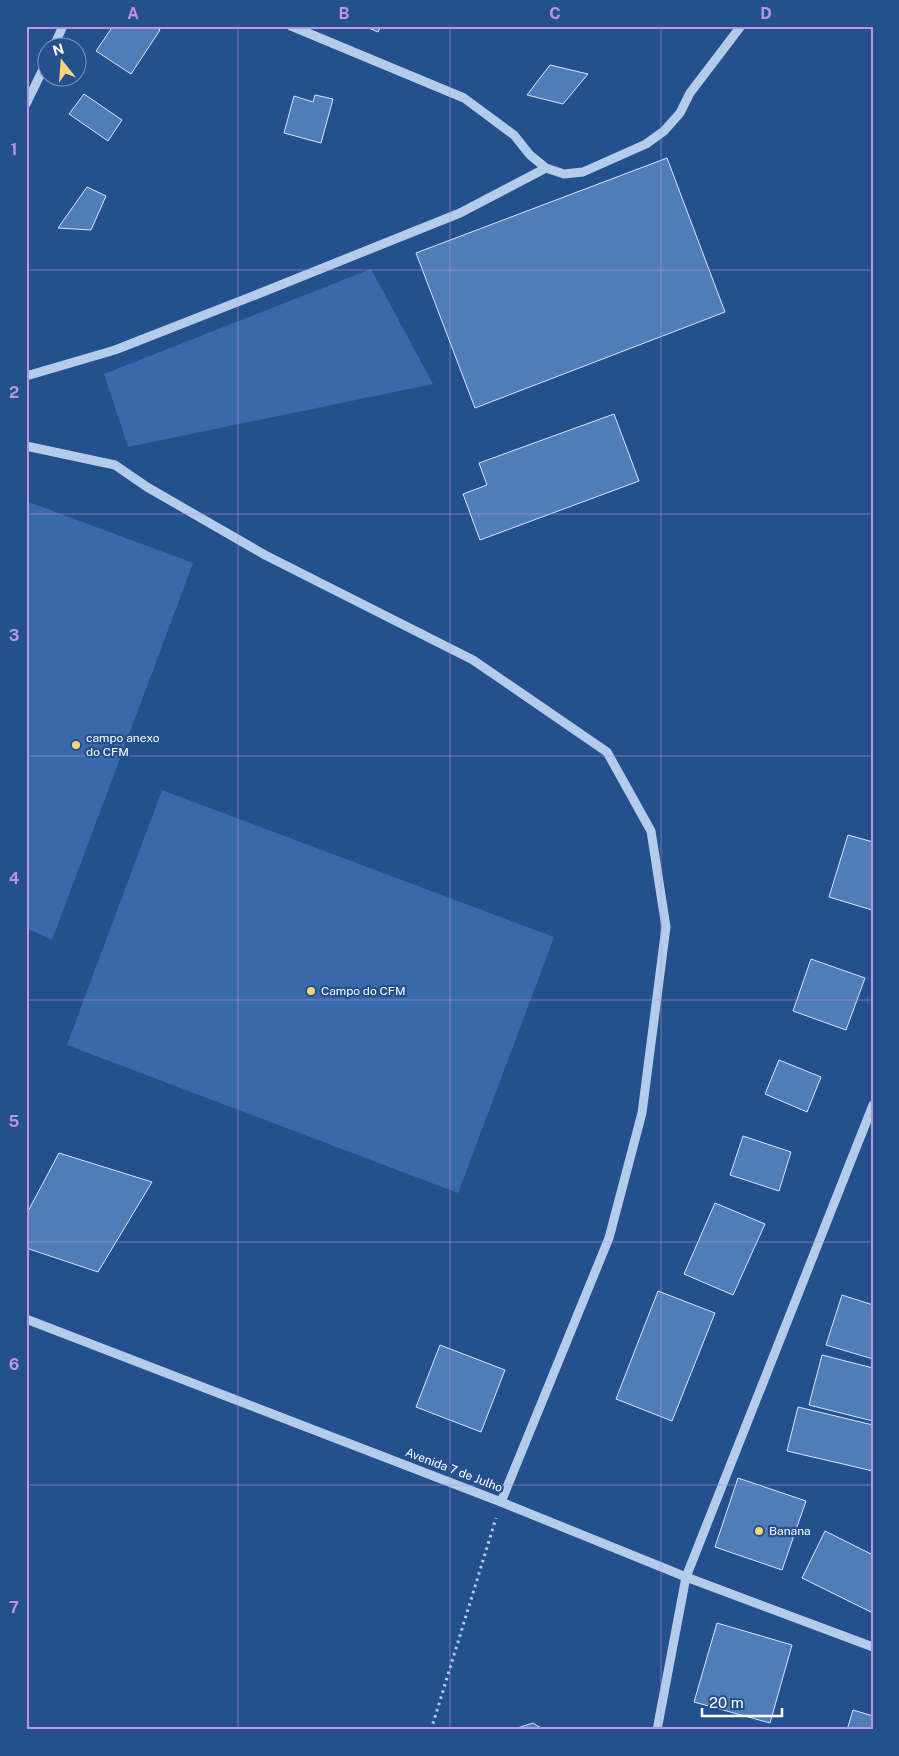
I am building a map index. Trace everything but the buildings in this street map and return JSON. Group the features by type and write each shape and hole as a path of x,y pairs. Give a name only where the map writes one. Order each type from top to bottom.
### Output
{"street":[{"path":"58,38 63,26"},
{"path":"291,26 464,98 514,134 530,155 546,168 564,174 583,172 646,144 664,131 680,112 696,86 742,26"},
{"path":"26,104 38,79"},
{"path":"26,376 115,350 268,290 460,213 546,168"},
{"path":"26,446 115,465 147,487 265,555 473,660 607,752 651,831 666,928 642,1113 608,1238 501,1502"},
{"path":"657,1730 686,1577 873,1105"},
{"name":"Avenida 7 de Julho","path":"26,1319 501,1502 686,1577 873,1647"}],"path":[{"path":"431,1730 501,1502"}],"shaded area":[{"path":"371,269 433,384 128,447 104,374"},
{"name":"campo anexo do CFM","path":"26,501 193,563 52,940 26,928"},
{"name":"Campo do CFM","path":"162,790 554,937 458,1193 67,1045"}],"place":[{"name":"campo anexo do CFM","path":"76,745"},
{"name":"Campo do CFM","path":"311,991"},
{"name":"Banana","path":"759,1531"}]}
